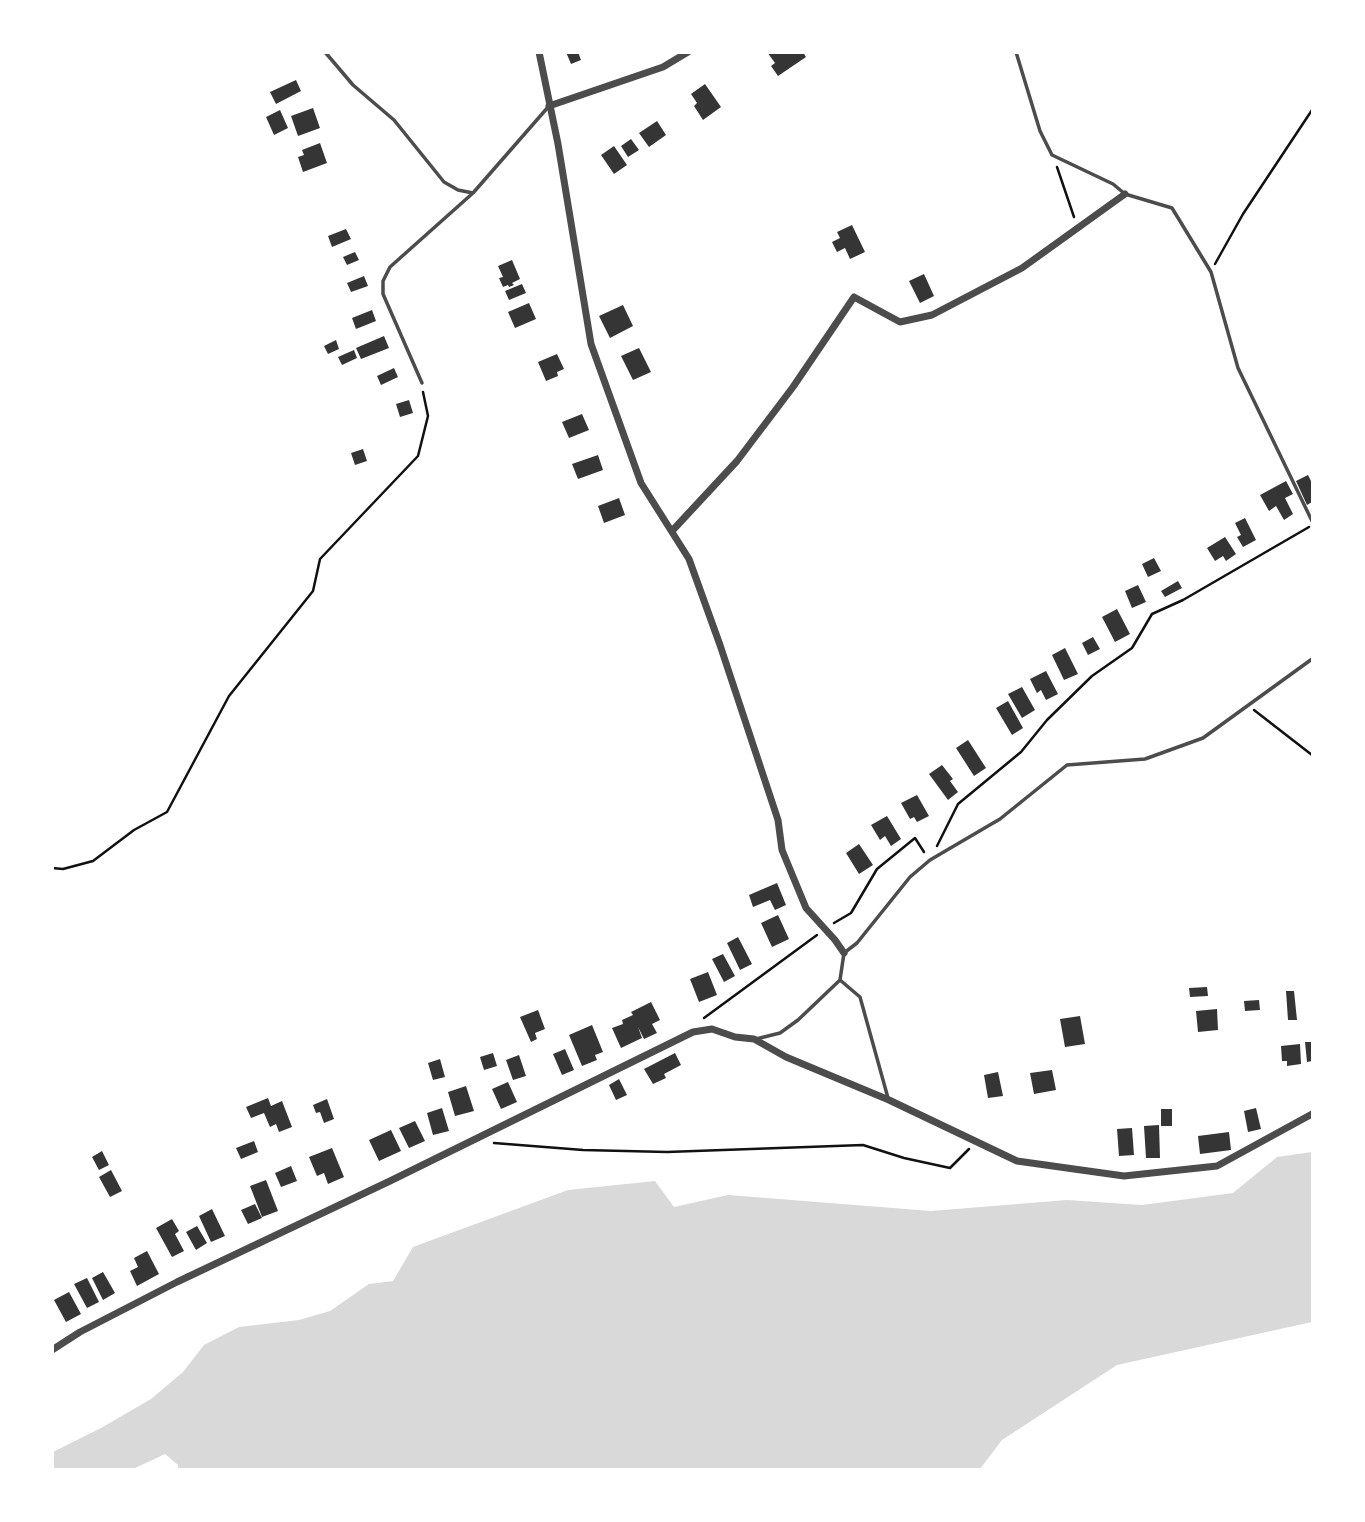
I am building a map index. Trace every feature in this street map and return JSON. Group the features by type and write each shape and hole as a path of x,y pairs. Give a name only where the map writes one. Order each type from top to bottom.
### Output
{"street":[{"path":"539,52 558,144 591,344 641,483 689,559 778,820 782,850 806,908 844,953"},
{"path":"549,106 663,67 688,52"},
{"path":"672,531 737,461 793,387 854,298 900,323 932,315 1022,268 1125,194"},
{"path":"52,1350 80,1332 177,1282 693,1032 712,1029 735,1037 754,1039 786,1057 889,1100 1017,1161 1124,1176 1216,1167 1312,1114"}],"lane":[{"path":"325,52 353,85 394,120 444,182 458,190 473,193"},
{"path":"1016,52 1040,131 1052,155 1113,184 1125,194 1172,208 1211,272 1238,368 1312,523"},
{"path":"422,383 383,294 383,281 390,267 473,193 549,106"},
{"path":"754,1039 780,1033 798,1020 839,980 844,953 857,943 910,877 930,860 1000,820 1067,765 1145,759 1203,738 1312,659"},
{"path":"839,980 860,997 889,1100"}],"path":[{"path":"1211,272 1243,214 1312,110"},
{"path":"1052,155 1072,205 1077,228"},
{"path":"52,868 63,869 93,861 134,830 167,812 229,696 313,591 320,559 418,456 428,416 422,383"},
{"path":"693,1032 709,1013 851,912 877,869 915,838 930,860 958,804 1021,752 1047,720 1092,676 1132,648 1152,614 1183,600 1312,523"},
{"path":"1248,705 1312,755"},
{"path":"470,1141 583,1150 667,1152 863,1145 950,1168 977,1142"}],"shaded area":[{"path":"1312,1152 1312,1322 1117,1365 1002,1440 980,1469 178,1470 178,1465 165,1454 133,1469 53,1469 53,1452 151,1399 183,1372 204,1345 239,1327 299,1320 330,1311 369,1284 393,1281 413,1247 568,1190 655,1181 674,1207 728,1195 931,1211 1067,1200 1142,1205 1233,1193 1277,1157"}],"building":[{"path":"566,52 578,52 581,60 571,64"},
{"path":"767,52 803,52 806,57 778,76 771,66 775,63"},
{"path":"296,80 301,91 276,104 270,92"},
{"path":"705,84 721,107 703,120 694,106 697,103 691,94"},
{"path":"313,108 320,128 298,136 291,116"},
{"path":"280,110 288,128 274,135 266,117"},
{"path":"657,121 666,135 649,147 639,133"},
{"path":"631,139 639,150 628,157 621,146"},
{"path":"320,143 327,163 303,172 298,157 304,155 302,150"},
{"path":"614,146 627,165 614,174 601,155"},
{"path":"852,225 865,252 850,259 845,248 837,252 832,242 840,238 837,232"},
{"path":"346,229 351,239 332,247 328,236"},
{"path":"355,252 359,260 347,265 343,257"},
{"path":"512,260 520,279 512,283 514,285 503,287 499,278 503,277 498,266"},
{"path":"924,274 934,296 920,303 909,281"},
{"path":"364,276 368,286 351,292 347,283"},
{"path":"522,284 526,293 509,300 505,291"},
{"path":"529,303 536,319 515,328 508,312"},
{"path":"623,305 633,326 610,338 599,316"},
{"path":"372,310 376,321 356,329 352,318"},
{"path":"384,336 389,348 361,359 356,348"},
{"path":"336,340 339,349 328,354 324,346"},
{"path":"639,348 651,372 633,380 621,356"},
{"path":"354,350 357,358 342,365 338,357"},
{"path":"557,354 564,369 557,372 558,376 546,381 538,362"},
{"path":"394,368 398,377 381,385 377,376"},
{"path":"409,400 413,413 400,417 396,404"},
{"path":"582,414 589,430 569,438 562,422"},
{"path":"363,449 367,461 355,465 351,453"},
{"path":"598,455 603,470 578,479 572,464"},
{"path":"1308,475 1312,483 1312,502 1307,505 1296,481"},
{"path":"1286,481 1293,494 1285,498 1293,514 1284,520 1276,506 1269,511 1260,495"},
{"path":"619,498 625,515 604,523 598,506"},
{"path":"1245,518 1256,540 1243,547 1237,537 1241,535 1235,523"},
{"path":"1225,537 1236,554 1226,561 1223,556 1215,561 1207,548"},
{"path":"1154,558 1161,571 1148,577 1142,564"},
{"path":"1178,581 1182,588 1165,597 1161,591"},
{"path":"1138,585 1146,602 1132,608 1125,591"},
{"path":"1117,609 1130,634 1115,642 1102,617"},
{"path":"1093,637 1100,649 1088,655 1082,643"},
{"path":"1065,648 1078,674 1064,680 1052,655"},
{"path":"1046,671 1058,694 1046,700 1041,690 1037,693 1030,679"},
{"path":"1022,687 1035,710 1022,718 1008,694"},
{"path":"1008,701 1023,728 1012,735 996,708"},
{"path":"968,740 986,768 974,776 956,748"},
{"path":"942,765 953,779 950,781 958,792 948,800 929,774"},
{"path":"917,795 929,816 917,822 914,817 910,819 901,803"},
{"path":"887,816 901,839 891,846 885,836 880,840 871,825"},
{"path":"859,844 873,865 859,874 846,853"},
{"path":"777,883 786,905 775,910 770,900 753,907 749,895"},
{"path":"778,915 789,939 772,947 761,923"},
{"path":"738,937 752,964 740,970 727,943"},
{"path":"723,954 735,976 724,982 712,959"},
{"path":"708,972 717,995 699,1002 690,979"},
{"path":"1207,987 1208,996 1190,997 1189,988"},
{"path":"1286,991 1294,991 1297,1020 1288,1020"},
{"path":"1259,1000 1260,1010 1245,1011 1244,1001"},
{"path":"651,1002 660,1020 652,1024 657,1033 644,1039 638,1027 642,1038 621,1048 612,1028 623,1024 622,1020 633,1015 631,1012"},
{"path":"1217,1009 1218,1030 1198,1032 1196,1011"},
{"path":"538,1010 545,1029 535,1033 537,1039 531,1042 520,1017"},
{"path":"1080,1016 1085,1044 1065,1047 1060,1019"},
{"path":"592,1025 603,1052 595,1055 597,1060 582,1066 569,1035"},
{"path":"1305,1042 1312,1042 1312,1061 1307,1062"},
{"path":"1300,1044 1301,1064 1287,1066 1287,1061 1282,1061 1281,1046"},
{"path":"565,1049 574,1070 562,1075 553,1054"},
{"path":"493,1053 497,1066 484,1070 480,1057"},
{"path":"675,1053 681,1065 664,1074 666,1078 653,1084 644,1069"},
{"path":"519,1055 526,1076 513,1080 506,1060"},
{"path":"440,1059 445,1077 433,1080 428,1063"},
{"path":"1052,1070 1056,1090 1034,1094 1030,1073"},
{"path":"998,1072 1003,1096 988,1098 984,1075"},
{"path":"619,1079 627,1095 616,1100 609,1085"},
{"path":"508,1082 517,1102 501,1109 492,1089"},
{"path":"466,1086 474,1111 455,1116 448,1092"},
{"path":"268,1098 271,1106 282,1101 292,1127 279,1132 276,1124 270,1127 264,1113 251,1118 246,1107"},
{"path":"327,1099 334,1119 324,1123 320,1112 316,1113 313,1105"},
{"path":"442,1108 449,1131 433,1135 427,1113"},
{"path":"1256,1108 1261,1129 1248,1132 1244,1111"},
{"path":"1161,1109 1172,1109 1172,1126 1161,1126"},
{"path":"415,1121 425,1141 409,1148 399,1128"},
{"path":"1159,1125 1160,1158 1146,1158 1144,1126"},
{"path":"1132,1128 1134,1155 1119,1156 1117,1129"},
{"path":"391,1130 401,1151 379,1161 369,1140"},
{"path":"1229,1132 1231,1150 1200,1154 1198,1136"},
{"path":"254,1141 258,1152 241,1159 236,1148"},
{"path":"332,1148 344,1177 328,1184 324,1173 317,1176 309,1157"},
{"path":"102,1151 109,1165 99,1170 92,1157"},
{"path":"291,1166 297,1181 281,1187 275,1173"},
{"path":"111,1170 122,1191 110,1197 99,1177"},
{"path":"266,1180 278,1211 262,1217 250,1186"},
{"path":"255,1204 262,1218 248,1224 241,1210"},
{"path":"212,1209 225,1236 211,1242 199,1216"},
{"path":"172,1219 179,1231 175,1234 184,1251 172,1257 156,1228"},
{"path":"197,1226 207,1243 196,1250 186,1232"},
{"path":"147,1251 159,1274 137,1286 130,1271 138,1267 134,1258"},
{"path":"103,1272 115,1293 103,1300 92,1278"},
{"path":"87,1278 99,1302 87,1308 74,1284"},
{"path":"69,1292 81,1314 66,1322 54,1300"}]}
